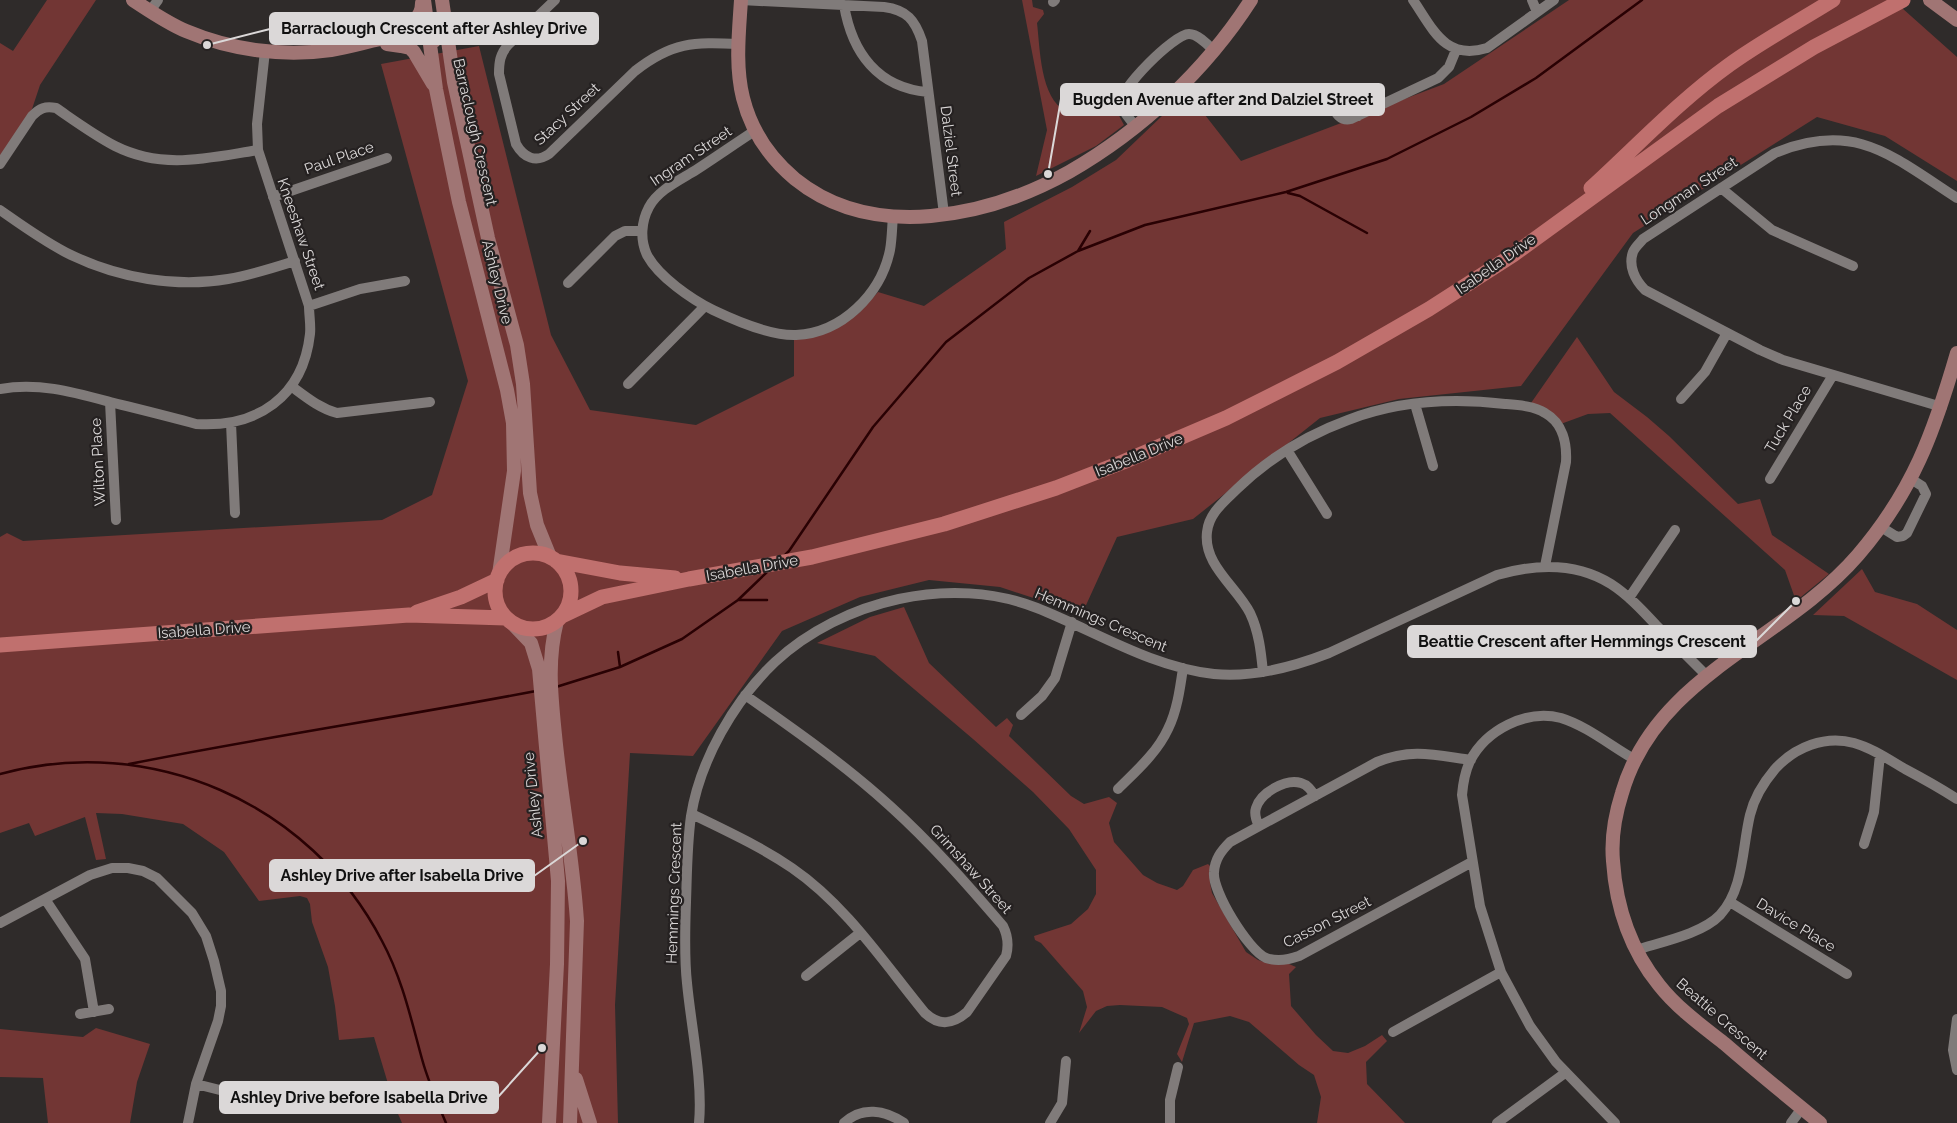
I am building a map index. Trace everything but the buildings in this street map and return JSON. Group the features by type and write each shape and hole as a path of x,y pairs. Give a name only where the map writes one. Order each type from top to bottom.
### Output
{"main road":[{"name":"Isabella Drive","path":"1548,228 1651,132 1719,73 1766,40 1833,0"},
{"name":"Isabella Drive","path":"559,619 602,597 812,557 901,536 987,511 1056,488 1183,437 1282,391 1384,336 1486,273 1718,106 1814,47 1903,0"},
{"path":"536,554 553,559 565,570 571,586 569,604 559,619 545,628 537,630 520,627 509,621 500,610 495,590 498,577 506,564 520,556 536,554"},
{"name":"Isabella Drive","path":"553,559 620,573 689,579"},
{"name":"Isabella Drive","path":"409,615 461,597 498,577"},
{"name":"Isabella Drive","path":"0,645 409,615 509,621"}],"street":[{"path":"133,0 154,6 184,30 242,49 297,52 330,50 412,34 428,35"},
{"path":"367,42 413,22 422,12 423,0"},
{"name":"Ashley Drive","path":"423,0 436,89 459,202 507,390 513,423 514,471 498,577"},
{"path":"367,42 374,46 413,41 428,35 436,28 435,0"},
{"name":"Ashley Drive","path":"442,0 454,82 488,238 517,345 523,384 530,493 537,524 553,559"},
{"name":"Stacy Street","path":"555,0 508,44 503,51 499,64 516,144 520,151 533,159 543,158 550,154 635,71 650,59 666,50 683,45 701,43 739,44"},
{"path":"740,0 739,74 743,98 756,130 774,159 806,188 824,199 853,210 893,216 944,214 976,209 1008,200 1039,187 1073,169 1136,126 1177,91 1214,51 1251,0"},
{"name":"Dalziel Street","path":"740,0 896,8 910,18 918,29 922,41 944,214"},
{"path":"1413,0 1441,40 1456,50 1475,52 1487,48 1554,0"},
{"path":"1532,0 1537,12"},
{"path":"1930,0 1957,20"},
{"name":"Dalziel Street","path":"844,5 854,40 862,55 873,68 899,86 913,91 928,92"},
{"path":"1136,126 1123,110 1120,104 1121,98 1130,84 1158,54 1179,37 1187,34 1198,37 1214,51"},
{"name":"Barraclough Crescent","path":"428,35 435,42 442,60 474,209 488,238"},
{"path":"387,44 410,48 436,89"},
{"path":"1358,116 1438,78 1449,67 1456,50"},
{"name":"Kneeshaw Street","path":"0,389 16,386 39,386 62,390 196,424 213,425 231,423 256,416 271,406 291,386 306,354 310,333 309,306 258,150 257,124 265,51"},
{"path":"0,164 32,116 38,110 48,107 56,108 113,145 155,160 176,162 198,160 258,150"},
{"name":"Ingram Street","path":"642,231 644,218 656,197 756,130"},
{"name":"Longman Street","path":"1942,407 1784,360 1727,333 1645,290 1637,282 1632,266 1633,252 1643,239 1774,154 1794,145 1815,140 1836,139 1877,148 1896,158 1957,198"},
{"name":"Paul Place","path":"273,197 387,158"},
{"path":"1721,188 1772,230 1853,266"},
{"path":"0,210 71,255 101,267 148,279 180,282 228,280 259,273 295,261"},
{"path":"568,283 616,236 624,232 642,231 645,248 653,264 675,285 705,306 747,324 786,335 822,331 839,323 854,311 880,279 890,249 893,216"},
{"path":"309,306 360,289 406,281"},
{"path":"628,384 705,306"},
{"path":"1681,399 1705,372 1727,333"},
{"name":"Beattie Crescent","path":"1820,1123 1680,1008 1651,975 1636,950 1619,904 1614,879 1614,830 1618,806 1634,759 1649,733 1668,710 1690,689 1788,618 1825,588 1857,556 1881,527 1911,479 1928,444 1942,407 1957,353"},
{"name":"Tuck Place","path":"1770,480 1833,375"},
{"path":"291,386 314,404 325,410 337,413 430,402"},
{"path":"1264,672 1256,628 1250,613 1210,556 1207,544 1210,520 1219,506 1245,481 1287,450 1318,432 1349,419 1382,409 1448,401 1481,401 1514,405 1546,413 1555,421 1564,437 1566,462 1545,566"},
{"name":"Wilton Place","path":"110,402 116,520"},
{"path":"1415,404 1433,466"},
{"path":"231,423 235,513"},
{"path":"1287,450 1327,514"},
{"path":"1881,527 1897,537 1904,536 1907,533 1926,494 1922,486 1911,479"},
{"path":"1630,598 1675,530"},
{"name":"Hemmings Crescent","path":"699,1123 698,1089 686,979 685,950 688,851 692,814 703,773 727,721 745,695 765,672 793,647 821,630 859,611 911,597 973,594 1019,602 1072,622 1140,654 1183,668 1220,674 1264,672 1304,663 1329,653 1497,575 1526,568 1545,566 1568,567 1590,573 1610,583 1630,598 1707,676"},
{"name":"Ashley Drive","path":"549,1123 557,955 558,881 544,668 559,619"},
{"name":"Ashley Drive","path":"509,621 531,643 544,668"},
{"path":"1021,715 1042,696 1055,678 1072,622"},
{"path":"1118,790 1159,746 1168,730 1176,704 1183,668"},
{"name":"Grimshaw Street","path":"692,814 764,850 793,869 834,904 925,1013 937,1022 946,1023 959,1019 967,1012 1002,964 1008,947 1007,934 1003,926 957,873 904,819 848,770 804,736 745,695"},
{"path":"1615,1123 1565,1073 1530,1026 1501,972 1484,923 1462,795 1464,780 1471,760 1488,738 1518,720 1543,716 1560,718 1576,724 1634,759"},
{"name":"Ashley Drive","path":"548,720 575,888 577,921 570,1123"},
{"path":"1636,950 1707,925 1720,915 1730,902 1738,879 1750,814 1754,804 1768,778 1780,763 1803,748 1828,741 1853,743 1880,755 1957,799"},
{"name":"Casson Street","path":"1471,760 1410,752 1377,762 1230,842 1216,860 1214,878 1217,890 1246,941 1255,951 1277,961 1300,956 1472,862"},
{"path":"1864,844 1874,812 1880,755"},
{"path":"1259,826 1255,815 1257,805 1264,796 1275,788 1287,783 1300,782 1308,787 1315,796"},
{"path":"0,922 90,875 105,870 128,868 143,871 157,878 192,912 206,936 221,991 221,1006 218,1021 196,1084 188,1123"},
{"path":"45,899 85,959 94,1012"},
{"name":"Davice Place","path":"1730,902 1847,974"},
{"path":"806,976 860,933"},
{"path":"1393,1032 1501,972"},
{"path":"80,1014 109,1009"},
{"path":"1957,1019 1953,1050 1957,1070"},
{"path":"552,1054 559,1123"},
{"path":"1050,1123 1062,1103 1066,1062"},
{"path":"1170,1123 1170,1100 1178,1067"},
{"path":"572,1069 590,1123"},
{"path":"1497,1123 1565,1073"},
{"path":"196,1084 271,1102 324,1102"},
{"path":"1791,1123 1802,1108"},
{"path":"844,1123 853,1116 864,1112 877,1111 894,1116 904,1123"}],"shaded area":[{"path":"47,0 96,0 40,85 32,109 0,162 0,43 13,51"},
{"path":"1022,0 1032,0 1033,7 1043,10 1044,14 1037,23 1043,72 1051,96 1057,105 1071,112 1098,112 1115,108 1124,125 1096,146 1036,176 1047,130"},
{"path":"1569,0 1893,0 1957,57 1957,181 1885,136 1817,117 1633,233 1521,386 1399,399 1320,418 1193,519 1117,537 1082,614 1000,587 929,580 860,597 782,631 693,756 630,753 615,1005 618,1123 402,1123 395,1107 374,1037 339,1040 328,967 312,922 310,904 307,898 300,896 259,901 224,852 183,824 122,814 96,813 106,859 96,860 85,817 35,836 29,823 0,833 0,537 7,533 23,541 382,520 432,495 468,381 381,64 479,46 551,335 590,410 696,425 794,376 794,337 840,325 859,313 878,292 924,306 1006,249 1004,222 1072,187 1116,160 1187,92 1241,161 1444,84"},
{"path":"1577,337 1614,392 1669,436 1738,504 1760,499 1772,535 1829,574 1796,601 1785,570 1610,413 1588,414 1558,425 1531,403"},
{"path":"1862,569 1875,592 1917,604 1957,630 1957,680 1844,616 1813,615"},
{"path":"904,607 929,663 996,727 1007,718 1013,725 1009,736 1071,796 1084,804 1109,797 1117,803 1109,823 1114,842 1143,875 1157,883 1177,890 1183,886 1193,870 1208,864 1210,866 1212,893 1246,952 1258,960 1270,964 1289,964 1296,967 1289,974 1291,1006 1316,1035 1333,1051 1348,1053 1365,1046 1382,1035 1387,1041 1366,1062 1367,1084 1405,1123 1317,1123 1321,1097 1314,1075 1299,1065 1249,1022 1230,1016 1194,1023 1182,1062 1177,1054 1189,1024 1187,1018 1162,1007 1107,1006 1096,1011 1079,1033 1087,1007 1083,991 1041,943 1035,940 1034,936 1071,924 1088,909 1096,894 1096,870 1069,829 1033,792 875,656 817,643 870,617"},
{"path":"96,1028 150,1044 137,1082 130,1123 48,1123 43,1078 0,1077 0,1029 83,1037"}],"waterway":[{"path":"784,556 873,427 946,342 1029,278 1078,251 1145,225 1286,192 1387,159 1471,117 1536,78 1642,0"},
{"path":"1288,193 1300,196 1367,233"},
{"path":"1078,251 1090,231"},
{"path":"556,687 620,667 682,639 738,600 767,572"},
{"path":"739,600 767,600"},
{"path":"618,652 620,667"},
{"path":"129,764 536,691"},
{"path":"0,774 57,764 113,763 168,772 220,790 269,816 313,850 351,892 389,955 405,999 427,1075 446,1123"}],"place":[{"name":"Barraclough Crescent after Ashley Drive","path":"207,45"},
{"name":"Bugden Avenue after 2nd Dalziel Street","path":"1048,174"},
{"name":"Beattie Crescent after Hemmings Crescent","path":"1796,601"},
{"name":"Ashley Drive after Isabella Drive","path":"583,841"},
{"name":"Ashley Drive before Isabella Drive","path":"542,1048"}]}
